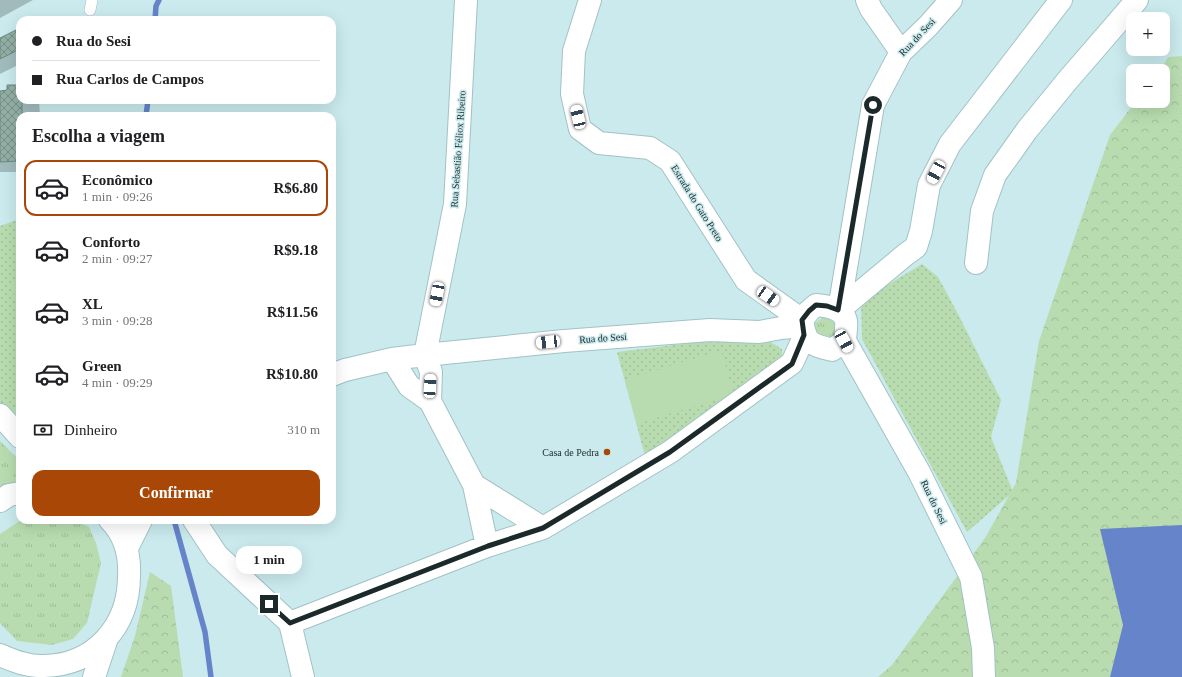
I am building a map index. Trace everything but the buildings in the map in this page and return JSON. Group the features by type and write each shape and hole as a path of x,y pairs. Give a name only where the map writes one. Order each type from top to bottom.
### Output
{"street":[{"name":"Rua Sebastião Féliox Ribeiro","path":"466,0 455,204 425,354 431,372 430,401 474,485 488,546"},
{"name":"Estrada do Gato Preto","path":"590,0 574,51 572,94 580,129 599,143 650,148 670,161 746,280 803,328"},
{"path":"867,0 871,9 901,52"},
{"name":"Rua do Sesi","path":"838,310 873,105 901,52 928,26 951,0"},
{"path":"838,310 904,255 916,247 921,231 929,185 950,144 1061,0"},
{"path":"976,263 982,211 995,176 1027,130 1137,0"},
{"path":"290,623 488,546 543,528 670,452 792,364 803,328 809,311 816,305 827,306 838,310 846,321 844,341 832,350 813,345 803,328"},
{"name":"Rua do Sesi","path":"336,374 344,370 392,359 425,354 564,341 710,330 759,332 792,327 803,328"},
{"name":"Rua do Sesi","path":"844,341 919,472 971,577 983,648 984,677"},
{"path":"392,359 409,386 430,401"},
{"path":"0,415 16,433"},
{"path":"474,485 543,528"},
{"path":"0,501 9,495 16,494"},
{"path":"94,677 106,641 116,626 125,607 129,586 129,560 127,548 114,524"},
{"path":"127,548 138,524"},
{"path":"197,524 217,555 290,623 303,677"},
{"path":"0,656 21,664 44,666 66,663 88,654 106,641"},
{"path":"0,656 12,677"}],"green space":[{"path":"1182,56 1182,677 878,677 892,665 985,538 1016,483 1039,341 1110,135 1131,108 1170,108 1170,64 1164,64 1169,57"},
{"path":"16,220 16,420 0,406 0,226"},
{"path":"922,264 938,277 1001,400 991,437 1013,492 967,532 862,339 861,301"},
{"path":"16,282 16,300 10,284"},
{"path":"832,316 837,324 836,338 823,341 816,336 815,323 822,318"},
{"path":"724,339 767,340 782,349 782,365 645,456 617,352"},
{"path":"721,350 734,394 637,424 625,380"},
{"path":"0,441 16,457 16,485 0,492"},
{"path":"16,523 82,524 89,527 96,543 101,563 87,623 73,639 52,645 17,641 0,623 0,534"},
{"path":"150,572 171,586 183,677 121,677 135,636"}],"water":[{"path":"1182,525 1182,677 1110,677 1123,625 1100,529"}],"waterway":[{"path":"155,16 156,6 159,0"},
{"path":"146,112 148,104"},
{"path":"175,524 205,632 211,677"}],"place":[{"name":"Casa de Pedra","path":"607,452"}],"route":[{"path":"269,604 290,623 488,546 543,528 670,452 792,364 804,335 802,320 809,311 816,305 827,306 838,310 873,105"}]}
